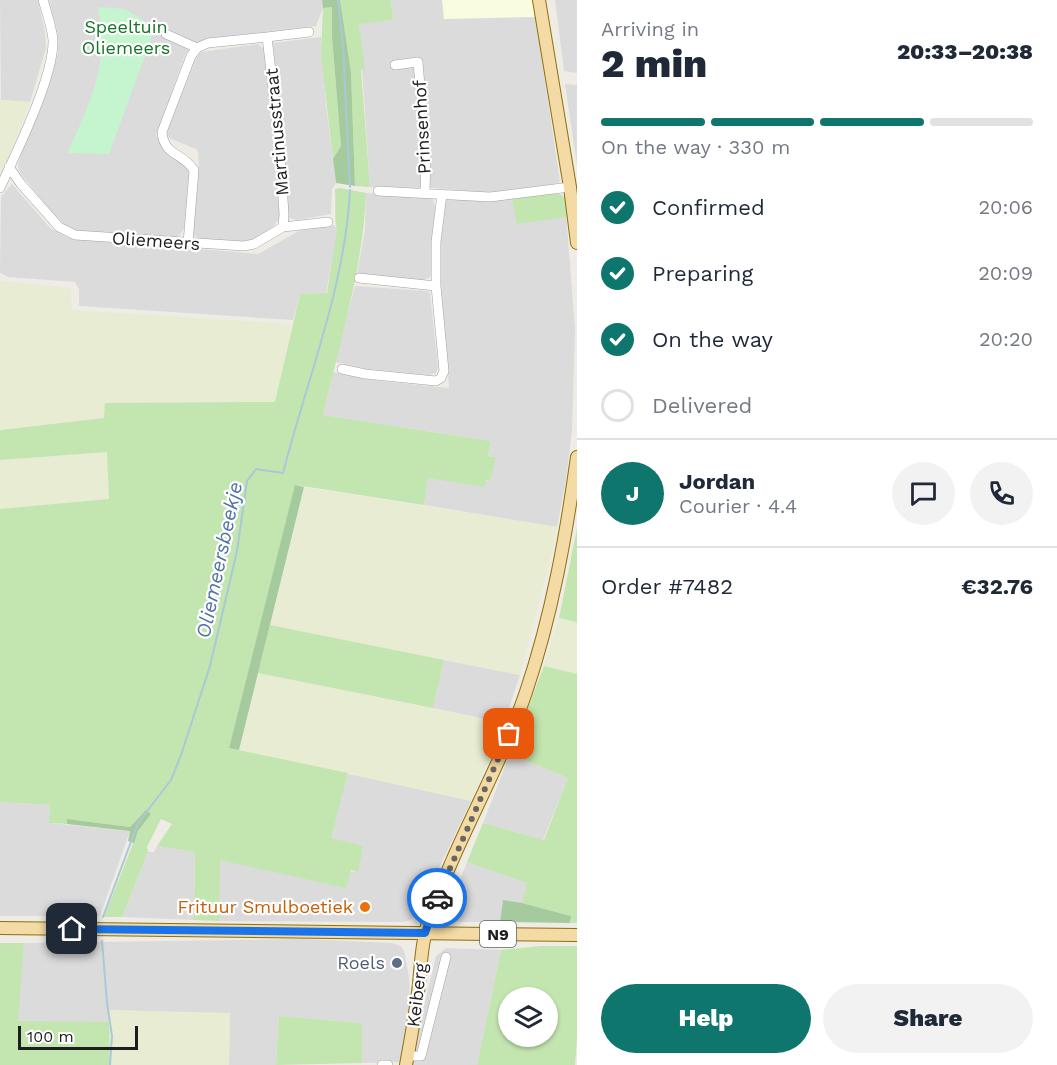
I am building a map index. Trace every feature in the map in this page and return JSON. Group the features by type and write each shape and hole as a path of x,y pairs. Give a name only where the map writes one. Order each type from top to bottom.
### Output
{"main road":[{"path":"540,0 577,243"},
{"name":"Keiberg","path":"407,1061 425,933 449,869 492,775 526,692 561,562 577,457"},
{"name":"N9","path":"0,928 577,935"}],"street":[{"path":"0,188 30,120 52,55 53,39 43,0"},
{"path":"188,243 194,170 188,162 168,150 163,142 162,132 192,56 197,48 208,43 309,32"},
{"path":"166,34 197,48"},
{"name":"Martinusstraat","path":"267,37 280,151 283,227"},
{"name":"Prinsenhof","path":"395,65 418,62 426,158 425,192"},
{"name":"Oliemeers","path":"9,167 59,227 75,235 244,246 254,244 283,227 327,222"},
{"name":"Prinsenhof","path":"378,191 490,197 570,187"},
{"name":"Prinsenhof","path":"342,369 365,374 424,380 436,381 441,378 444,371 436,286 436,242 441,194"},
{"path":"359,278 436,286"},
{"name":"Keiberg","path":"407,1061 421,1056 446,957"},
{"path":"382,1065 388,1065"}],"shaded area":[{"path":"0,0 38,0 46,48 30,102 1,100"},
{"path":"49,0 322,0 323,8 316,26 212,38 192,45 185,55 156,135 164,150 184,162 189,170 184,229 178,237 78,231 64,224 52,213 19,171 18,164 21,154 43,100 58,53 58,34"},
{"path":"391,0 533,0 560,182 547,186 487,193 436,188 370,187 359,23 393,20"},
{"path":"442,0 533,0 536,17 444,19"},
{"path":"555,0 577,0 577,73 564,71"},
{"path":"321,37 326,105 336,183 332,189 331,214 297,220 289,218 287,210 273,43"},
{"path":"258,44 265,50 280,217 270,231 253,240 243,242 198,239 192,231 199,168 198,152 196,149 169,138 167,133 197,56 201,52"},
{"path":"565,84 577,85 577,165"},
{"path":"0,100 30,102 0,177"},
{"path":"12,184 50,228 68,238 258,254 299,231 334,225 337,229 336,240 326,293 300,294 293,320 80,306 79,289 75,282 8,277 0,273 1,197"},
{"path":"366,193 433,199 436,212 431,244 432,272 430,277 422,281 357,274 365,229"},
{"path":"553,193 562,195 565,199 575,330 572,430 566,481 557,527 424,505 428,478 490,481 495,457 488,456 491,441 323,415 333,372 380,381 449,388 439,257 446,200 450,198 488,201"},
{"path":"0,281 70,288 72,310 292,324 275,402 105,403 105,418 0,429"},
{"path":"355,286 430,293 438,368 436,373 429,375 366,369 335,362"},
{"path":"107,452 110,499 0,510 0,460"},
{"path":"304,487 557,527 520,675 270,625"},
{"path":"559,618 577,622 577,674 544,666"},
{"path":"444,660 520,675 504,723 433,708"},
{"path":"258,673 504,723 471,801 239,750"},
{"path":"510,754 568,778 543,840 483,823"},
{"path":"348,773 471,801 416,916 403,922 219,921 219,860 358,872 330,838"},
{"path":"0,802 50,805 49,823 130,831 100,916 0,916"},
{"path":"157,846 195,852 194,920 122,917 148,852 154,852"},
{"path":"467,862 528,883 522,903 503,900 500,922 449,920 446,914"},
{"path":"303,939 392,943 401,946 409,977 410,1014 401,1062 362,1063 361,1023 279,1016 276,1065 229,1065 230,1014 109,1010 109,1022 17,1022 24,943"},
{"path":"446,948 501,950 477,1065 410,1065 436,956"},
{"path":"108,1010 230,1013 229,1065 110,1065"}],"green space":[{"path":"322,0 340,0 351,72 355,186 336,183 333,159 341,146 332,37 332,7 323,8"},
{"path":"340,0 391,0 393,20 359,24 365,69 361,70 370,187 355,186 351,72"},
{"name":"Speeltuin Oliemeers","path":"98,7 125,9 155,28 109,154 68,153 96,83 100,66 101,28"},
{"path":"332,7 332,37 341,146 333,159 321,55 323,8"},
{"path":"335,189 366,193 364,221 356,277 323,415 491,441 488,456 496,457 490,481 486,480 484,487 428,478 424,505 296,485 229,748 348,773 331,838 363,846 358,872 351,870 346,888 220,860 219,921 194,920 195,852 157,846 172,824 161,819 147,847 148,852 122,917 104,917 138,831 151,814 146,810 130,827 67,819 67,824 49,823 50,805 0,802 0,509 109,499 107,452 0,460 0,430 104,418 105,403 275,402 300,294 327,293 337,229"},
{"path":"553,193 562,195 565,199 567,217 517,224 512,199"},
{"path":"295,485 304,487 239,750 229,748"},
{"path":"577,528 577,622 559,618"},
{"path":"270,625 444,660 433,708 258,673"},
{"path":"544,666 577,674 577,923 570,923 571,916 522,903 527,883 467,862 483,823 544,840 568,778 510,754"},
{"path":"146,810 151,814 138,831 134,843 128,841 130,831 67,824 67,819 130,827"},
{"path":"503,900 571,916 570,923 500,922"},
{"path":"0,943 24,943 18,1021 109,1022 110,1065 0,1065"},
{"path":"541,946 577,946 575,1065 477,1065 501,950"},
{"path":"279,1016 362,1023 362,1063 276,1065"}],"waterway":[{"name":"Oliemeersbeekje","path":"338,0 343,45 350,187"},
{"name":"Oliemeersbeekje","path":"103,917 138,823 171,780 181,755 210,666 237,551 247,481 256,469 283,473 333,298 347,226 350,190"},
{"name":"Oliemeersbeekje","path":"102,941 112,1036 110,1065"}],"way so far":[{"path":"437,898 509,734"}],"place":[{"name":"Frituur Smulboetiek","path":"365,907"},
{"name":"Roels","path":"397,963"}],"route":[{"path":"72,929 425,933 437,898"}]}
